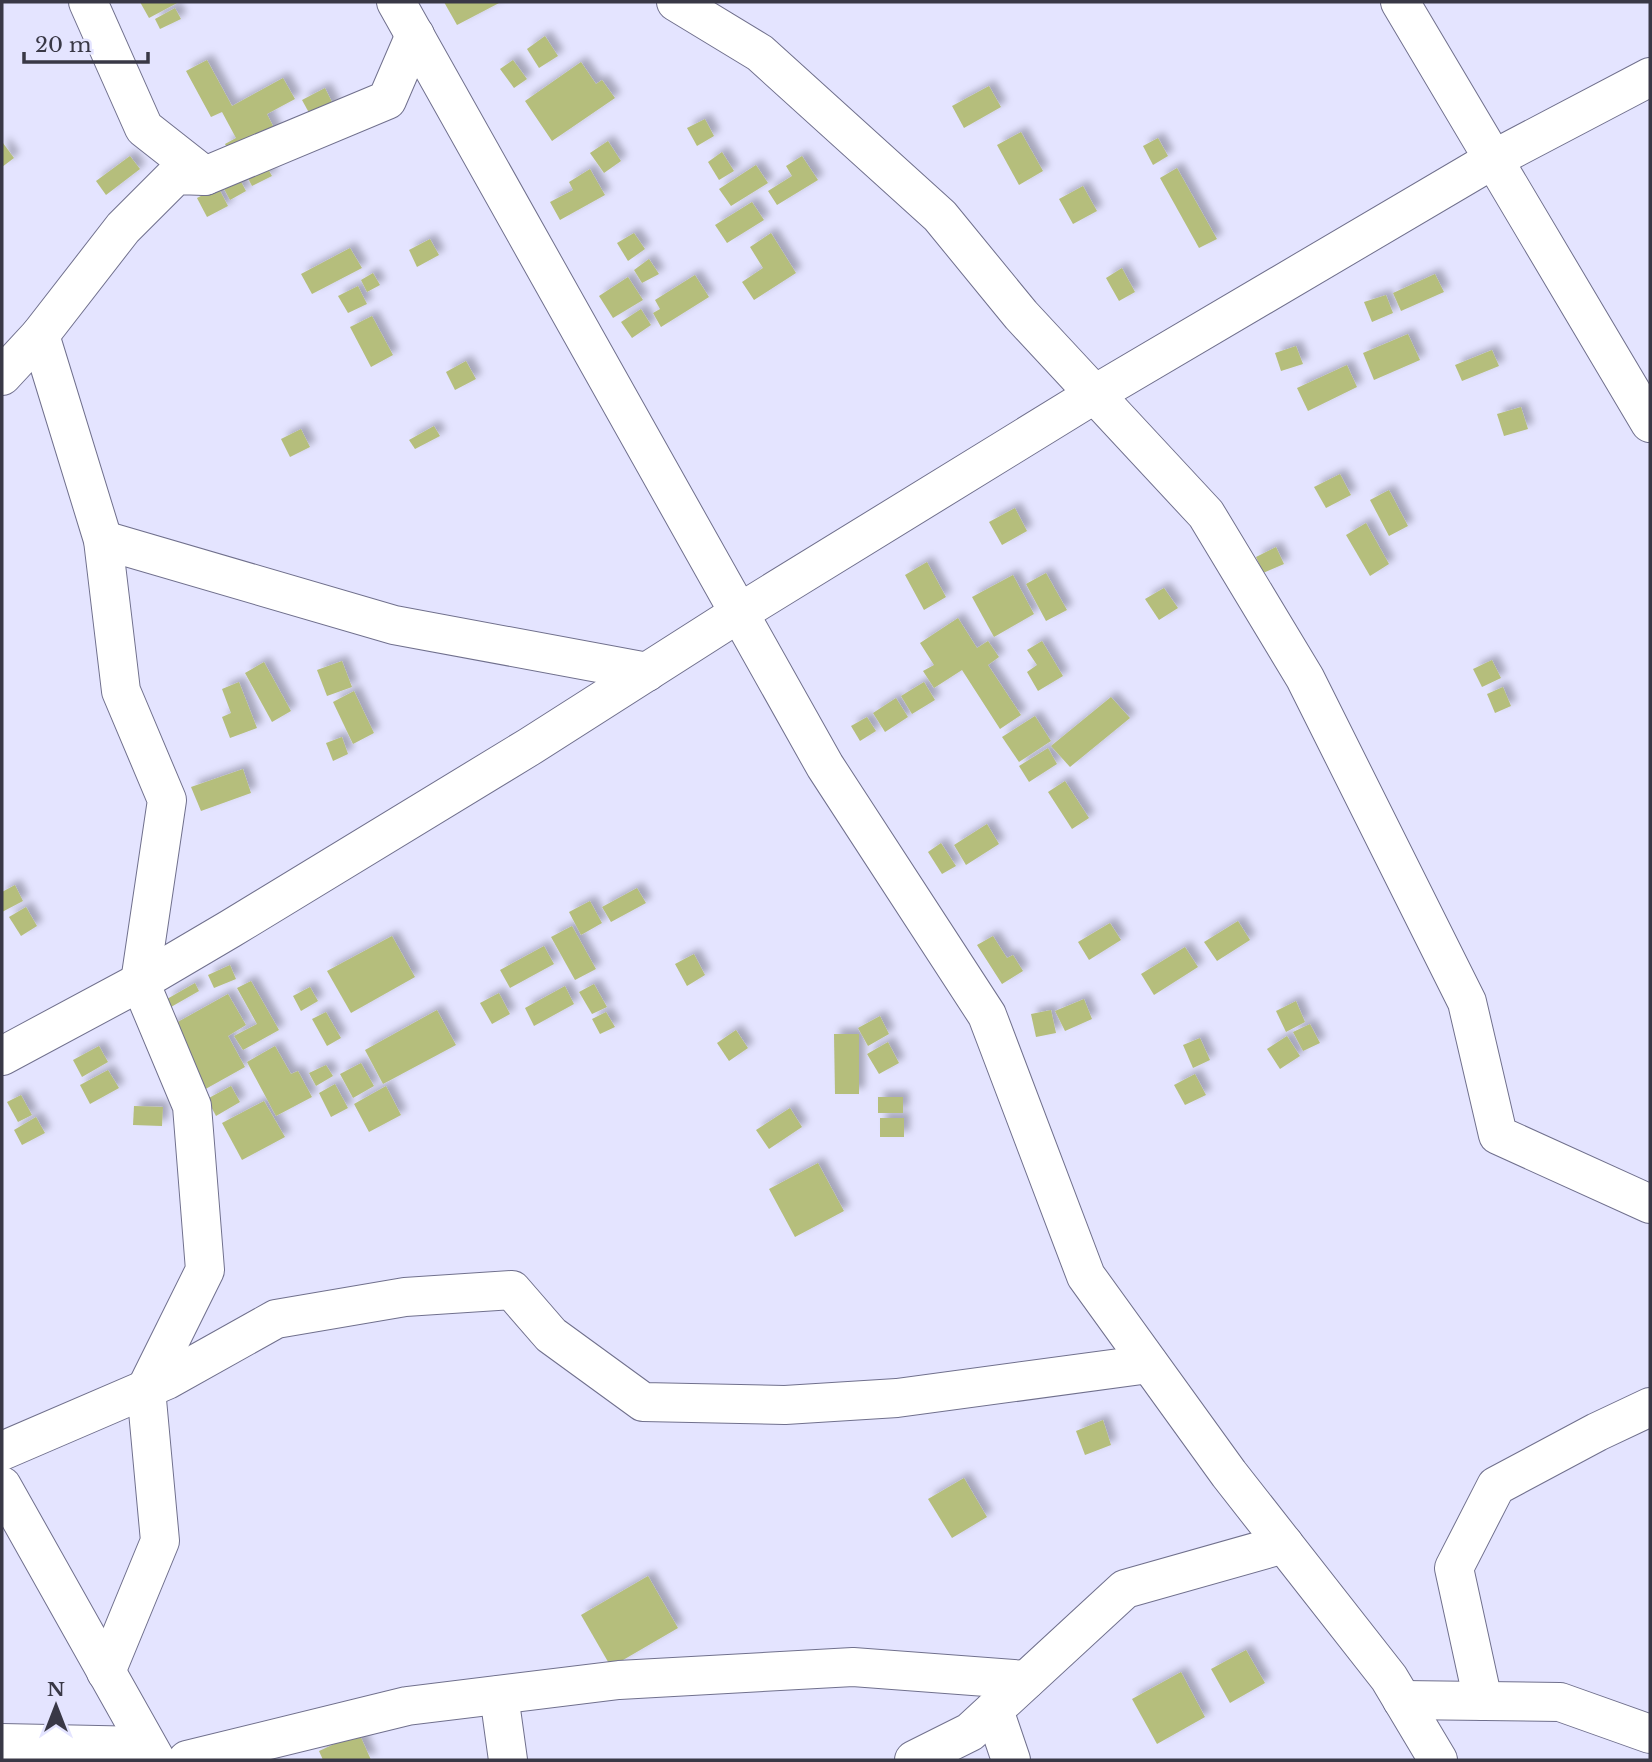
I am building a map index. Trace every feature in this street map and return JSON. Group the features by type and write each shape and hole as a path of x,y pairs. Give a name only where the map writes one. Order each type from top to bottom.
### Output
{"street":[{"path":"88,2 144,128 205,176"},
{"path":"396,2 825,766 987,1015 1086,1276 1229,1474 1389,1678 1438,1760"},
{"path":"676,2 760,53 940,216 1021,315 1206,514 1305,678 1467,1002 1498,1135 1650,1204"},
{"path":"1400,2 1650,423"},
{"path":"2,376 40,335 123,228 176,175 205,176 387,100 415,35"},
{"path":"2,1056 140,982 529,747 739,613 1094,394 1494,159 1650,77"},
{"path":"40,335 103,540 121,691 167,800 140,982 192,1106 205,1270 146,1389 160,1541 106,1672"},
{"path":"103,540 394,625 646,672"},
{"path":"2,1451 167,1380 276,1319 405,1297 512,1290 551,1335 643,1402 785,1405 897,1398 1149,1364"},
{"path":"1483,1701 1454,1568 1496,1486 1650,1407"},
{"path":"2,1486 151,1753"},
{"path":"914,1760 971,1732 1125,1589 1284,1544"},
{"path":"187,1760 407,1706 619,1680 853,1667 1026,1681"},
{"path":"499,1695 508,1760"},
{"path":"1402,1700 1560,1702 1650,1734"},
{"path":"994,1710 1011,1760"},
{"path":"2,1743 151,1753"}],"building":[{"path":"140,2 179,2 149,18"},
{"path":"444,2 501,2 457,25"},
{"path":"175,8 181,19 160,29 155,19"},
{"path":"545,36 558,56 539,68 527,49"},
{"path":"207,60 232,106 283,78 295,99 267,114 279,138 234,161 225,144 236,138 222,112 211,117 186,71"},
{"path":"513,60 527,79 514,88 500,69"},
{"path":"581,62 596,84 602,80 615,98 552,141 525,101"},
{"path":"989,86 1001,107 964,128 952,106"},
{"path":"325,88 335,108 313,120 302,100"},
{"path":"705,119 714,136 697,146 687,128"},
{"path":"1021,132 1043,171 1019,185 997,145"},
{"path":"1158,138 1168,156 1153,165 1143,146"},
{"path":"608,141 621,161 604,173 590,153"},
{"path":"2,144 14,158 2,167"},
{"path":"722,152 734,171 719,180 708,162"},
{"path":"130,156 140,169 106,195 96,181"},
{"path":"802,156 818,180 777,205 768,191 792,176 786,166"},
{"path":"262,158 272,176 252,186 243,169"},
{"path":"756,165 768,183 731,206 719,189"},
{"path":"1177,168 1217,239 1199,248 1160,178"},
{"path":"590,169 605,195 560,220 550,202 573,190 569,182"},
{"path":"238,176 246,191 230,200 222,185"},
{"path":"1083,186 1097,211 1073,224 1059,199"},
{"path":"218,187 228,206 207,217 197,198"},
{"path":"752,202 764,220 727,243 715,225"},
{"path":"634,233 645,249 628,261 617,243"},
{"path":"771,233 796,273 754,300 742,282 763,268 750,247"},
{"path":"430,239 439,255 417,267 409,250"},
{"path":"350,248 362,268 312,294 301,274"},
{"path":"649,259 659,274 642,283 634,270"},
{"path":"1122,268 1135,292 1119,301 1106,278"},
{"path":"373,273 380,285 367,292 361,280"},
{"path":"1435,274 1444,292 1401,311 1393,293"},
{"path":"695,275 709,297 661,327 653,313 660,309 655,300"},
{"path":"628,277 643,300 613,318 599,296"},
{"path":"358,286 367,304 348,313 338,296"},
{"path":"1386,295 1393,313 1372,322 1364,302"},
{"path":"641,309 651,325 632,338 621,322"},
{"path":"372,316 393,355 371,367 350,327"},
{"path":"1408,334 1420,360 1374,380 1363,353"},
{"path":"1296,346 1303,364 1281,371 1275,353"},
{"path":"1492,350 1499,366 1462,381 1455,365"},
{"path":"466,361 476,379 455,390 446,372"},
{"path":"1347,365 1357,387 1308,411 1297,388"},
{"path":"1521,407 1528,429 1504,436 1497,414"},
{"path":"434,426 440,436 415,449 409,440"},
{"path":"301,429 310,447 290,457 281,439"},
{"path":"1340,474 1351,495 1326,508 1314,487"},
{"path":"1389,490 1408,526 1389,536 1370,500"},
{"path":"1015,508 1027,531 1002,545 989,522"},
{"path":"1366,523 1389,564 1370,576 1346,535"},
{"path":"1276,547 1284,564 1263,573 1256,557"},
{"path":"927,562 946,597 924,610 905,575"},
{"path":"1046,573 1067,610 1046,621 1026,584"},
{"path":"1013,575 1034,614 994,637 972,597"},
{"path":"1164,588 1178,608 1159,620 1145,599"},
{"path":"958,618 977,648 988,641 999,657 988,665 1021,715 1000,729 962,670 934,688 923,671 934,665 920,643"},
{"path":"1042,641 1063,676 1038,691 1027,672 1037,665 1027,650"},
{"path":"1492,660 1501,678 1482,687 1473,669"},
{"path":"342,661 352,687 327,696 317,670"},
{"path":"264,662 291,711 272,722 245,673"},
{"path":"239,682 257,728 230,738 222,717 231,713 222,689"},
{"path":"924,682 935,700 912,714 901,696"},
{"path":"1503,687 1511,706 1495,713 1487,694"},
{"path":"354,691 374,733 353,744 333,702"},
{"path":"1111,697 1130,718 1070,767 1051,746"},
{"path":"896,698 908,717 885,732 873,713"},
{"path":"1035,716 1051,741 1019,762 1002,737"},
{"path":"867,717 876,731 860,741 851,726"},
{"path":"342,737 348,754 333,761 326,743"},
{"path":"1048,748 1057,764 1029,782 1019,766"},
{"path":"243,769 251,793 201,811 191,787"},
{"path":"1065,781 1089,818 1072,829 1048,792"},
{"path":"987,824 999,844 966,865 954,845"},
{"path":"941,843 956,866 942,874 928,852"},
{"path":"15,885 23,901 2,912 2,892"},
{"path":"637,888 646,903 611,922 602,907"},
{"path":"590,901 602,923 581,935 569,912"},
{"path":"26,907 37,926 21,936 9,917"},
{"path":"1238,921 1250,940 1217,961 1204,942"},
{"path":"1110,923 1121,940 1089,960 1078,942"},
{"path":"572,926 596,969 575,980 551,937"},
{"path":"392,936 415,977 351,1013 327,971"},
{"path":"993,936 1007,958 1013,955 1023,971 1002,984 977,945"},
{"path":"544,946 554,964 510,988 500,970"},
{"path":"1185,947 1198,967 1154,995 1141,974"},
{"path":"694,954 705,975 687,986 675,964"},
{"path":"230,965 236,979 214,988 208,975"},
{"path":"251,981 279,1030 243,1050 234,1036 257,1024 237,988"},
{"path":"195,983 199,991 171,1007 167,999"},
{"path":"594,984 607,1007 592,1014 579,992"},
{"path":"565,986 574,1004 534,1026 525,1008"},
{"path":"310,987 318,1001 301,1011 293,996"},
{"path":"499,993 510,1014 492,1024 480,1003"},
{"path":"228,994 246,1025 228,1036 245,1067 202,1091 167,1028"},
{"path":"1084,999 1092,1019 1065,1031 1055,1011"},
{"path":"1296,1001 1305,1022 1286,1032 1276,1011"},
{"path":"437,1010 456,1045 383,1084 365,1050"},
{"path":"1051,1010 1056,1033 1036,1037 1031,1014"},
{"path":"326,1012 341,1038 327,1046 312,1019"},
{"path":"606,1012 615,1027 600,1034 592,1019"},
{"path":"880,1016 889,1034 868,1046 858,1028"},
{"path":"1310,1024 1320,1043 1303,1051 1293,1032"},
{"path":"736,1030 748,1048 729,1061 717,1043"},
{"path":"834,1034 859,1034 859,1094 835,1094"},
{"path":"1287,1036 1300,1056 1280,1069 1267,1049"},
{"path":"1200,1038 1210,1060 1193,1068 1183,1045"},
{"path":"888,1042 899,1063 879,1074 867,1054"},
{"path":"99,1046 108,1062 82,1077 73,1060"},
{"path":"275,1046 291,1074 298,1071 312,1097 276,1116 247,1062"},
{"path":"361,1063 374,1086 353,1098 340,1074"},
{"path":"326,1065 333,1076 316,1086 309,1073"},
{"path":"108,1070 119,1088 90,1104 80,1085"},
{"path":"1195,1074 1206,1095 1185,1105 1174,1085"},
{"path":"335,1084 348,1108 331,1117 319,1093"},
{"path":"231,1086 240,1102 216,1116 207,1099"},
{"path":"386,1086 401,1115 369,1132 354,1104"},
{"path":"21,1095 32,1115 18,1122 7,1102"},
{"path":"878,1097 903,1097 903,1113 878,1113"},
{"path":"264,1101 285,1137 242,1160 222,1123"},
{"path":"134,1106 163,1107 162,1126 133,1125"},
{"path":"790,1108 802,1127 769,1149 756,1130"},
{"path":"36,1117 45,1133 22,1145 14,1130"},
{"path":"880,1118 904,1118 904,1137 880,1137"},
{"path":"818,1163 844,1211 795,1237 769,1189"},
{"path":"1103,1420 1111,1445 1085,1455 1076,1431"},
{"path":"964,1478 987,1517 952,1538 928,1499"},
{"path":"648,1576 678,1628 611,1667 581,1615"},
{"path":"1246,1650 1265,1683 1230,1703 1211,1669"},
{"path":"1181,1672 1205,1717 1157,1744 1132,1699"},
{"path":"359,1733 371,1760 323,1760 319,1751"}]}
